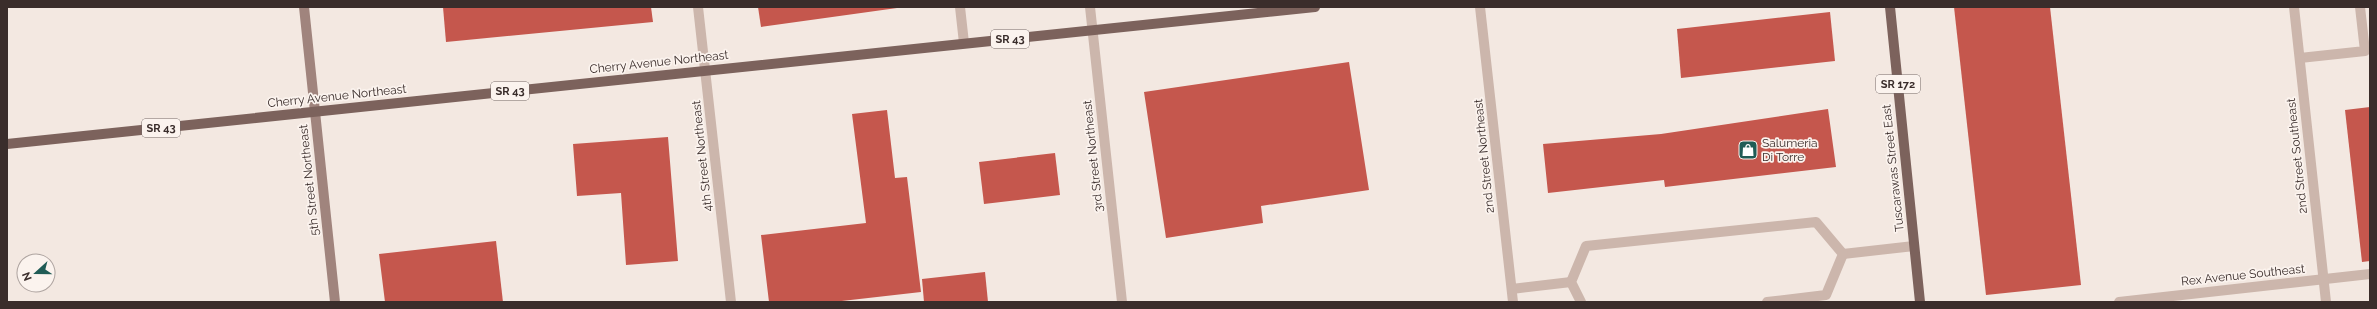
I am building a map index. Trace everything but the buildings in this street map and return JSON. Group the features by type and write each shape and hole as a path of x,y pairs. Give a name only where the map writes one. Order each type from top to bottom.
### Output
{"main road":[{"name":"5th Street Northeast","path":"304,7 335,302"},
{"name":"Cherry Avenue Northeast","path":"7,144 1315,7"},
{"name":"Tuscarawas Street East","path":"1890,7 1920,302"}],"street":[{"name":"4th Street Northeast","path":"698,7 731,302"},
{"path":"960,7 964,43"},
{"name":"3rd Street Northeast","path":"1090,7 1122,302"},
{"name":"2nd Street Northeast","path":"1480,7 1513,302"},
{"name":"2nd Street Southeast","path":"2294,7 2326,302"},
{"path":"2300,58 2365,51 2360,7"},
{"path":"1581,302 1571,282 1586,246 1816,222 1843,254"},
{"path":"1843,254 1914,246"},
{"path":"1767,302 1826,295 1843,254"},
{"name":"Rex Avenue Southeast","path":"2119,302 2370,274"},
{"path":"1512,289 1571,282"}],"place":[{"name":"Salumeria Di Torre","path":"1748,150"}]}
